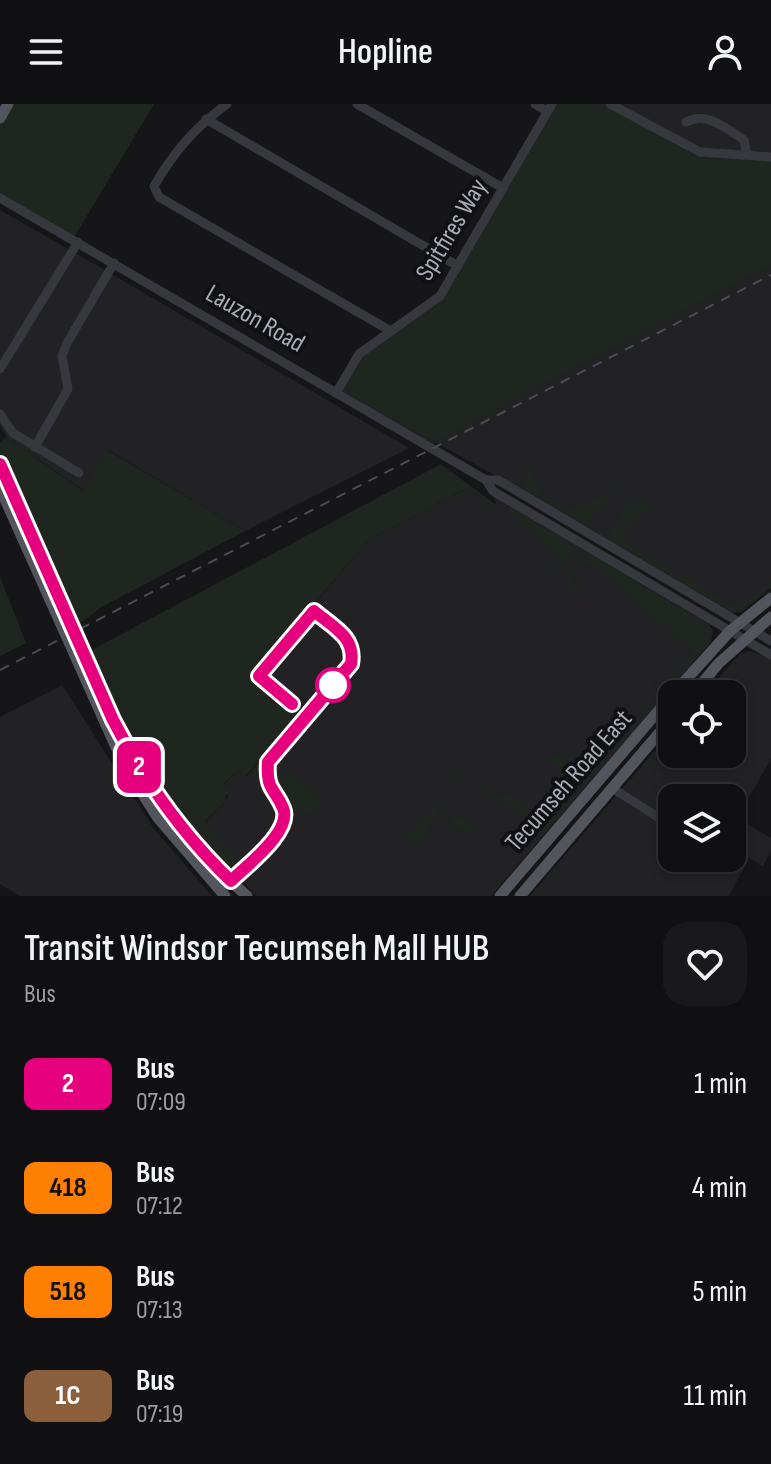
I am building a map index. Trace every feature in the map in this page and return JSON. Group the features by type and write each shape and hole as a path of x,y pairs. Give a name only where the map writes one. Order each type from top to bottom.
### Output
{"main road":[{"path":"0,118 8,104"},
{"path":"0,464 132,757 169,812 231,892"},
{"path":"0,488 124,765 158,818 231,892"},
{"name":"Tecumseh Road East","path":"686,680 735,627 771,598"},
{"path":"707,680 771,617"},
{"name":"Tecumseh Road East","path":"500,896 658,711"},
{"name":"Tecumseh Road East","path":"520,896 658,734"}],"street":[{"path":"227,104 206,119 176,149 154,186 159,197 389,330"},
{"path":"357,104 503,188"},
{"path":"535,104 549,107"},
{"path":"610,104 700,152 771,157"},
{"name":"Spitfires Way","path":"336,393 359,354 389,330 428,308 440,296 549,107"},
{"path":"686,122 697,117 708,118 744,140 747,155"},
{"path":"206,119 458,266"},
{"name":"Lauzon Road","path":"0,198 486,480 498,480 735,627 771,655"},
{"path":"0,369 78,242"},
{"path":"35,447 68,389 62,356 67,343 114,263"},
{"path":"0,414 13,433 79,473"},
{"name":"Lauzon Road","path":"749,636 771,641"},
{"path":"612,788 658,817"}],"shaded area":[{"path":"8,104 154,104 73,239 0,198 0,118"},
{"path":"552,104 771,104 771,588 741,612 730,613 496,476 435,442 429,447 336,393 359,354 428,308"},
{"path":"558,104 606,104 690,153 714,160 759,157 771,161 771,264 435,442 348,393 346,384 372,347 435,308 452,286"},
{"path":"0,210 409,448 245,531 108,450 84,491 6,437 0,424"},
{"path":"6,437 83,491 107,450 245,531 100,608 77,626 0,454 0,443"},
{"path":"441,464 496,505 493,509 469,487 369,539 253,676 294,711 295,719 245,777 238,770 223,785 229,791 234,787 236,790 225,796 227,800 205,822 241,861 235,868 217,860 196,839 152,774 90,651"},
{"path":"531,469 537,474 532,477 541,494 570,510 622,487 626,481 623,469 630,482 606,500 588,525 526,490 523,478"},
{"path":"469,487 493,509 496,502 492,495 709,624 713,631 711,642 678,680 658,680 658,703 491,896 256,896 231,869 240,861 205,823 226,801 229,792 223,786 238,770 246,777 295,719 294,711 253,677 369,539"},
{"path":"637,500 650,510 621,532 630,546 734,605 739,599 745,602 771,582 771,586 742,609 731,611 613,540 609,534 624,508"},
{"path":"507,511 516,511 575,548 555,574 552,570 562,559 510,513 504,516"},
{"path":"593,555 711,631 708,641 674,680 669,680 694,651 592,563 588,566 583,564 572,577 574,587 581,593 587,591 580,598 568,589 567,578 586,556"},
{"path":"0,577 26,643 0,656"},
{"path":"750,651 771,659 771,759 746,802 746,784 658,784 658,872 742,872 729,896 530,896 658,747 658,768 746,768 746,680 717,680 740,654"},
{"path":"62,685 154,829 212,896 20,896 0,884 0,717"},
{"path":"550,755 557,755 584,780 544,832 537,830 539,825 457,777 437,804 475,827 470,835 450,823 453,819 439,811 422,838 425,842 420,844 406,835 407,831 413,833 455,778 450,775 454,772 499,796 513,794 517,797 514,801 546,824 574,790 570,787 573,783 548,762 543,764"},
{"path":"287,771 323,801 313,813 303,815 274,790 273,781"},
{"path":"746,823 771,838 771,851 763,866 749,858 746,864"}],"railway":[{"path":"0,670 771,275"}],"bus line":[{"name":"2","path":"0,464 132,757 169,812 231,881 260,854 285,822 285,812 266,781 268,762 351,664 353,650 349,640 314,611 259,676 292,704"}]}
